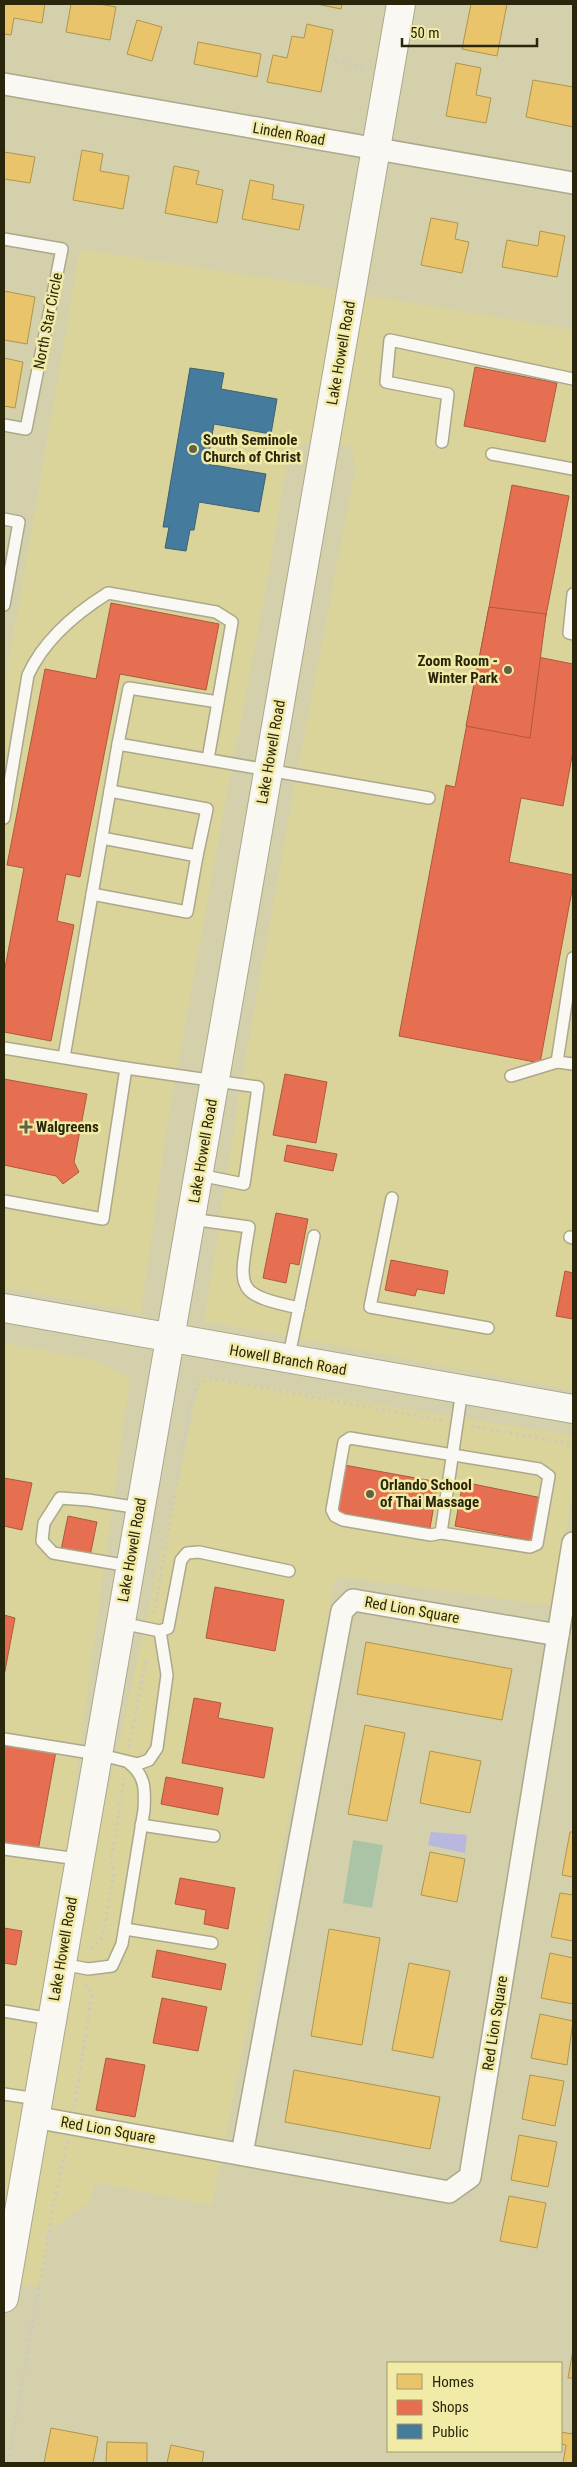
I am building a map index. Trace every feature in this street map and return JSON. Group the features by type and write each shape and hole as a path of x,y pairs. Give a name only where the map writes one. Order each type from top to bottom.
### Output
{"street":[{"name":"Lake Howell Road","path":"4,2298 60,1963 68,1858 84,1752 119,1623 140,1508 216,1079 401,4"},
{"name":"Linden Road","path":"4,84 573,183"},
{"name":"Howell Branch Road","path":"4,1308 573,1410"},
{"name":"Red Lion Square","path":"35,2108 242,2154 449,2192 470,2177 573,1543"},
{"name":"Red Lion Square","path":"242,2154 342,1610 354,1600 558,1635"}],"lane":[{"name":"North Star Circle","path":"4,239 62,249 26,429 4,425"},
{"path":"442,442 448,394 386,382 390,340 573,379"},
{"path":"492,454 573,469"},
{"path":"4,519 19,522 4,605"},
{"path":"4,818 28,675 37,656 84,608 108,593 216,612 232,622 208,760"},
{"path":"573,594 569,633 573,634"},
{"path":"64,1057 129,688 218,702"},
{"path":"118,744 429,798"},
{"path":"92,894 187,912 207,808 110,791"},
{"path":"102,838 197,856"},
{"path":"557,1062 573,958"},
{"path":"4,1048 126,1068 216,1079 258,1087 244,1184 199,1175"},
{"path":"511,1076 557,1062 573,1064"},
{"path":"4,1201 103,1219 126,1068"},
{"path":"392,1198 370,1307 488,1328"},
{"path":"191,1219 249,1227 243,1268 244,1283 251,1294 269,1302 299,1308"},
{"path":"288,1360 314,1236"},
{"path":"440,1533 462,1390"},
{"path":"350,1438 539,1469 549,1476 537,1544 530,1547 440,1533 431,1535 343,1520 335,1516 332,1510 344,1442 350,1438"},
{"path":"129,1566 53,1553 42,1541 44,1523 60,1498 140,1508"},
{"path":"119,1623 160,1631 168,1628 181,1560 187,1554 199,1552 289,1572"},
{"path":"4,1739 84,1752 138,1764 150,1760 157,1748 168,1668 160,1631"},
{"path":"60,1963 88,1969 112,1966 122,1944 145,1791 140,1771 127,1761"},
{"path":"141,1824 214,1836"},
{"path":"4,1849 68,1858"},
{"path":"124,1929 212,1942"},
{"path":"4,2011 51,2019"},
{"path":"4,2094 35,2108"}],"path":[{"path":"335,61 363,67"},
{"path":"154,1614 192,1396 200,1382 215,1378 573,1444"},
{"path":"129,1747 146,1659"},
{"path":"91,1948 103,1937 114,1872 111,1862 125,1776"},
{"path":"74,2108 92,1994 86,1982"},
{"path":"8,2463 54,2201 69,2138"}],"shaded area":[{"path":"80,249 342,290 315,444 305,443 288,456 269,572 167,1125 141,1313 4,1287 4,689"},
{"path":"360,294 573,330 573,1390 204,1321 242,1077 294,789 355,469 352,445 334,444"},
{"path":"4,1343 95,1360 130,1378 64,1866 68,1867 4,2242"},
{"path":"201,1376 573,1436 573,1488 553,1606 336,1576 225,2140 45,2108 90,1871"},
{"path":"41,2129 221,2161 212,2206 95,2182 91,2201 49,2231 42,2286 15,2285"}],"green space":[{"path":"353,1840 383,1845 372,1908 343,1903"}],"water":[{"path":"431,1832 467,1835 465,1853 428,1845"}],"building: Homes":[{"path":"4,4 45,4 42,23 14,18 11,35 4,34"},
{"path":"71,4 99,4 116,7 110,40 66,32"},
{"path":"317,4 342,4 341,9"},
{"path":"471,4 507,4 497,56 462,49"},
{"path":"137,20 162,27 152,61 127,54"},
{"path":"307,24 333,30 321,92 267,82 273,55 287,58 292,36 304,38"},
{"path":"198,42 261,54 257,77 194,64"},
{"path":"456,63 481,68 476,95 491,98 486,123 446,116"},
{"path":"533,80 573,87 573,127 526,117"},
{"path":"82,150 103,154 100,171 129,176 123,209 73,200"},
{"path":"4,152 35,157 30,183 4,179"},
{"path":"174,166 199,171 196,184 223,190 217,223 165,213"},
{"path":"250,180 274,185 272,199 304,205 299,230 242,219"},
{"path":"431,218 458,223 455,239 469,242 462,273 421,265"},
{"path":"540,231 565,236 557,277 502,267 507,240 538,246"},
{"path":"4,291 35,297 27,344 4,340"},
{"path":"4,358 23,362 15,408 4,406"},
{"path":"366,1642 512,1669 502,1720 357,1694"},
{"path":"365,1725 405,1733 387,1821 348,1814"},
{"path":"430,1751 481,1761 470,1813 420,1803"},
{"path":"570,1832 573,1832 573,1877 562,1875"},
{"path":"430,1852 465,1859 457,1902 421,1895"},
{"path":"560,1893 573,1895 573,1941 551,1937"},
{"path":"329,1929 380,1938 362,2045 311,2036"},
{"path":"550,1953 573,1958 573,2004 541,1998"},
{"path":"409,1963 450,1971 433,2058 392,2050"},
{"path":"540,2014 573,2021 567,2065 531,2058"},
{"path":"294,2070 440,2097 430,2149 285,2122"},
{"path":"530,2075 564,2081 555,2126 522,2119"},
{"path":"519,2135 557,2142 548,2187 511,2180"},
{"path":"509,2196 546,2203 537,2248 500,2241"},
{"path":"573,2350 573,2378 568,2378"},
{"path":"573,2426 573,2463 563,2463 566,2445 562,2444 562,2432 572,2434"},
{"path":"51,2428 98,2437 93,2463 44,2463"},
{"path":"107,2442 147,2443 147,2463 106,2463"},
{"path":"171,2445 204,2452 202,2463 167,2463"}],"building: Shops":[{"path":"475,367 557,383 545,442 464,426"},
{"path":"512,485 569,496 538,657 573,664 573,751 563,806 521,798 509,862 573,875 573,885 540,1063 399,1036 446,785 455,787"},
{"path":"111,603 219,624 206,690 120,674 80,877 66,874 57,921 74,925 51,1041 4,1032 4,973 24,868 7,865 45,669 96,679"},
{"name":"Zoom Room - Winter Park","path":"489,607 546,614 530,738 466,726"},
{"path":"285,1074 327,1082 316,1143 273,1135"},
{"name":"Walgreens","path":"4,1079 87,1094 74,1162 79,1172 63,1184 56,1176 4,1165"},
{"path":"287,1145 337,1154 333,1171 284,1161"},
{"path":"276,1213 308,1219 299,1265 290,1263 286,1283 263,1278"},
{"path":"391,1260 448,1271 444,1294 417,1289 415,1296 385,1290"},
{"path":"565,1271 573,1273 573,1319 556,1316"},
{"path":"344,1465 438,1482 430,1528 336,1512"},
{"path":"4,1478 32,1483 22,1530 4,1526"},
{"path":"463,1482 542,1498 533,1541 455,1526"},
{"path":"68,1516 97,1522 90,1556 61,1550"},
{"path":"215,1587 284,1600 275,1651 206,1638"},
{"path":"4,1615 15,1618 4,1676"},
{"path":"194,1698 221,1703 218,1718 273,1728 264,1778 182,1763"},
{"path":"4,1741 56,1751 38,1851 4,1844"},
{"path":"166,1777 223,1788 218,1815 161,1804"},
{"path":"180,1878 235,1888 228,1929 204,1924 206,1910 175,1904"},
{"path":"4,1928 22,1931 16,1965 4,1963"},
{"path":"157,1950 226,1964 221,1990 152,1977"},
{"path":"162,1998 207,2007 198,2051 153,2043"},
{"path":"106,2058 145,2065 135,2117 96,2110"}],"building: Public":[{"name":"South Seminole Church of Christ","path":"190,368 224,373 221,389 277,399 271,434 214,424 207,464 266,474 259,512 199,502 194,530 190,530 186,551 165,548 169,527 163,527"}],"place":[{"name":"South Seminole Church of Christ","path":"193,449"},
{"name":"Zoom Room - Winter Park","path":"508,670"},
{"name":"Walgreens","path":"26,1127"},
{"name":"Orlando School of Thai Massage","path":"370,1494"}]}
